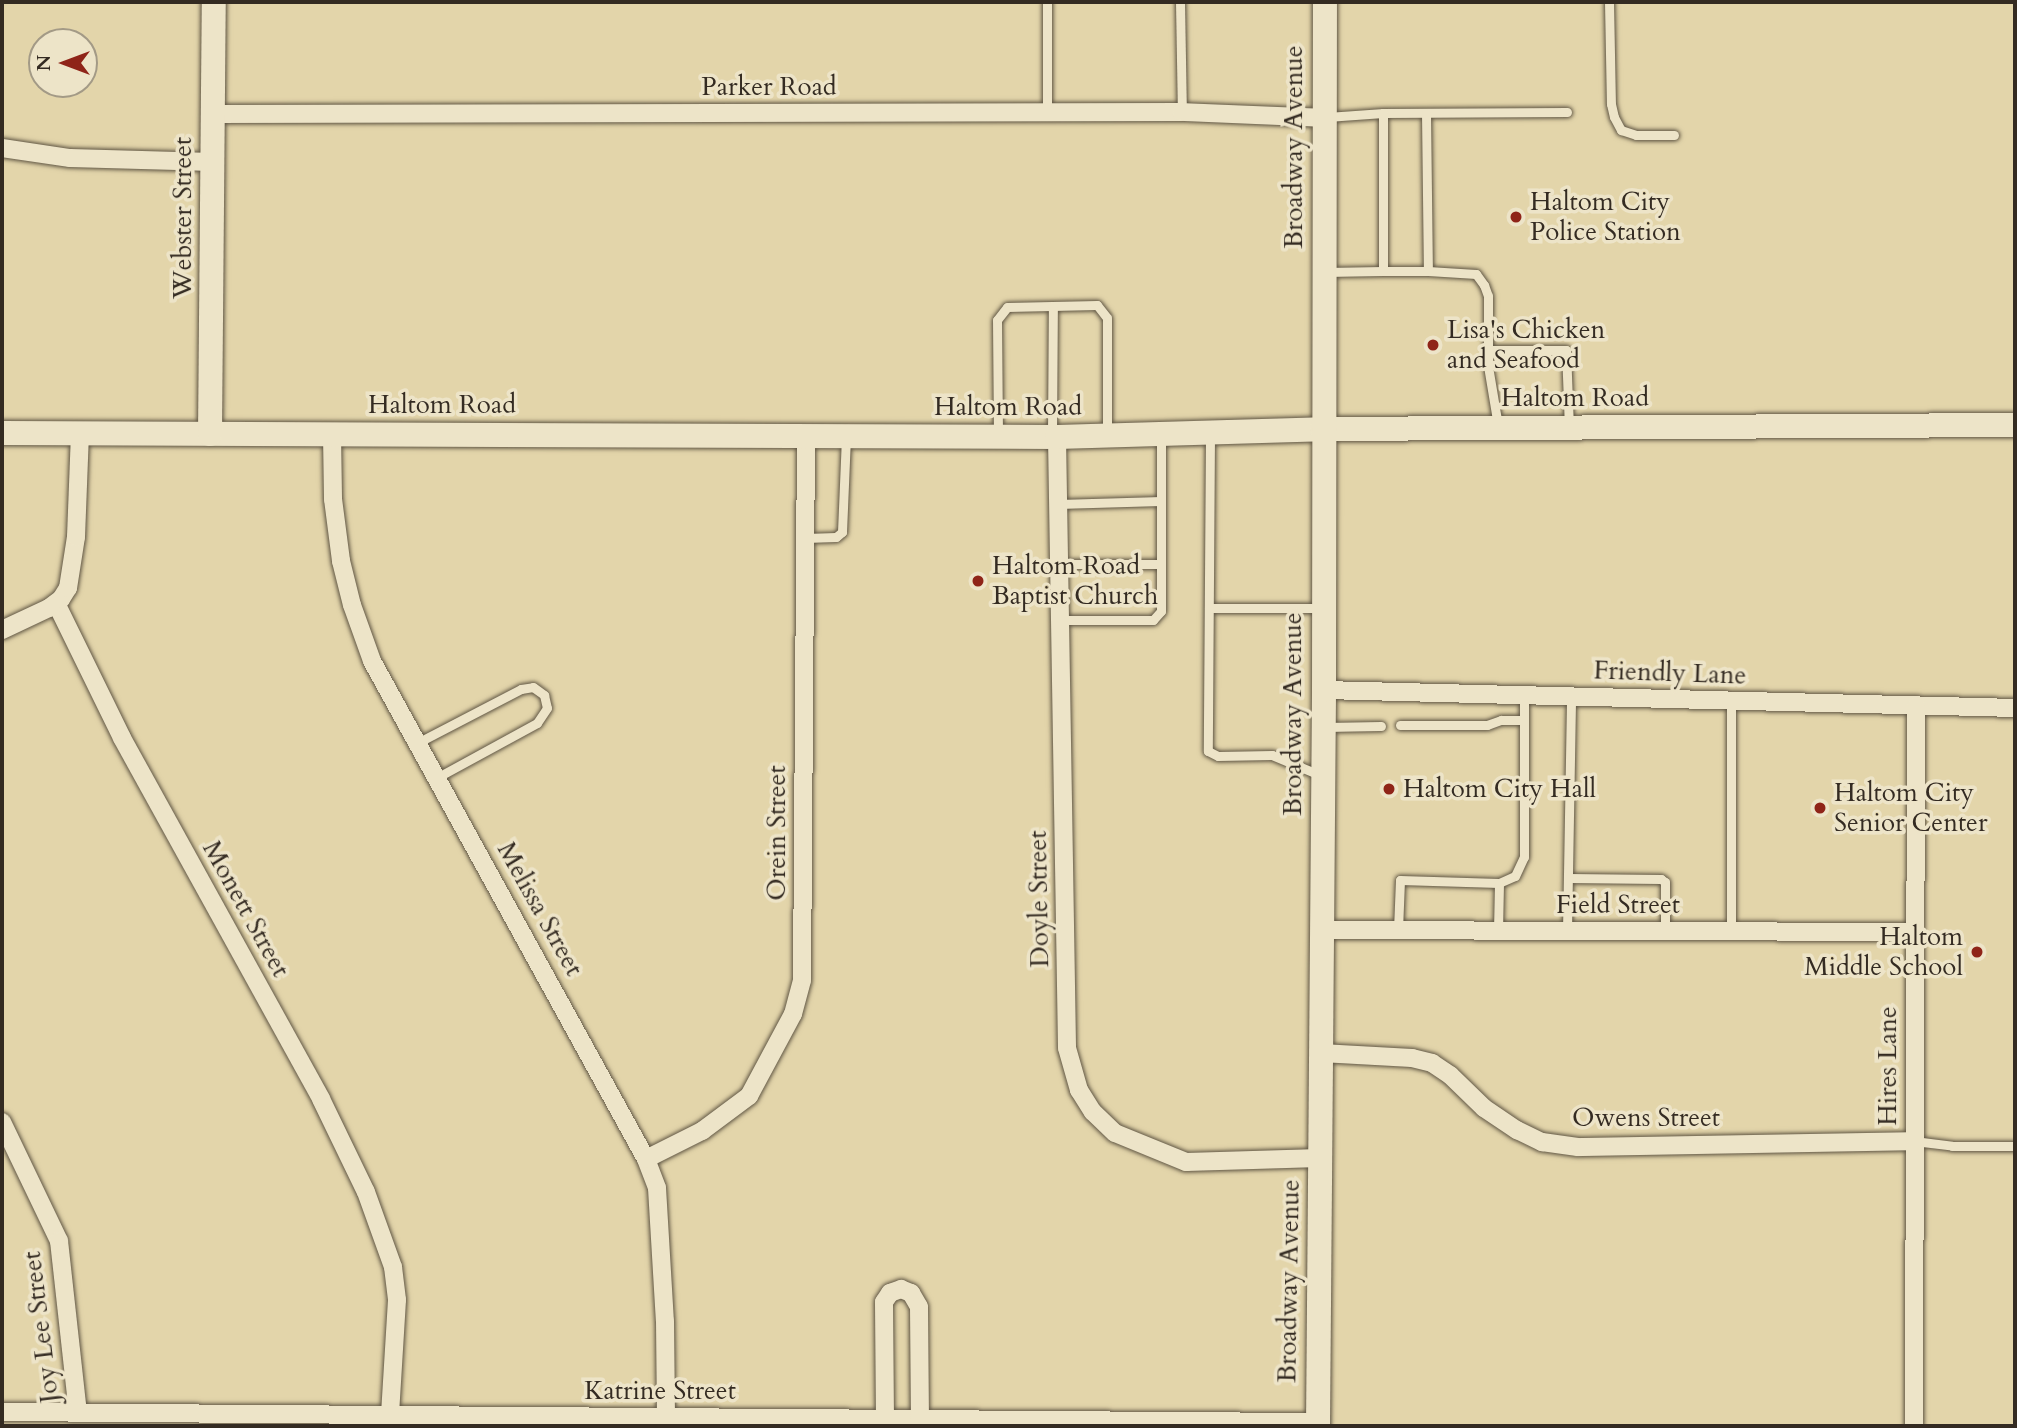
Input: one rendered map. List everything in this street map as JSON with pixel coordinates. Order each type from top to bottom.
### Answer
[{"type":"main road","name":"Webster Street","points":[[211,434],[214,2]]},
{"type":"main road","name":"Broadway Avenue","points":[[1318,1424],[1324,727],[1322,429],[1325,2]]},
{"type":"main road","name":"Haltom Road","points":[[2,433],[1055,437],[1322,429],[2015,425]]},
{"type":"street","name":"Parker Road","points":[[213,114],[1182,113],[1324,118]]},
{"type":"street","points":[[2,148],[70,158],[213,162]]},
{"type":"street","points":[[2,630],[56,603],[68,588],[76,537],[80,434]]},
{"type":"street","name":"Melissa Street","points":[[332,434],[336,524],[341,561],[352,605],[372,661],[419,742],[646,1159],[657,1188],[665,1321],[666,1417]]},
{"type":"street","name":"Orein Street","points":[[646,1159],[702,1130],[749,1096],[793,1014],[802,980],[806,436]]},
{"type":"street","name":"Doyle Street","points":[[1055,437],[1060,564],[1067,1048],[1080,1090],[1093,1112],[1115,1133],[1186,1162],[1320,1158]]},
{"type":"street","name":"Monett Street","points":[[56,603],[122,738],[321,1099],[366,1192],[393,1267],[397,1300],[390,1415]]},
{"type":"street","name":"Friendly Lane","points":[[1324,690],[2015,708]]},
{"type":"street","name":"Hires Lane","points":[[1914,1426],[1916,706]]},
{"type":"street","name":"Field Street","points":[[1322,930],[1914,932]]},
{"type":"street","name":"Owens Street","points":[[1321,1053],[1412,1058],[1432,1063],[1450,1075],[1484,1108],[1517,1130],[1542,1142],[1578,1147],[1914,1141]]},
{"type":"street","name":"Joy Lee Street","points":[[2,1122],[59,1241],[78,1412]]},
{"type":"street","points":[[885,1419],[884,1302],[890,1293],[901,1289],[912,1293],[919,1307],[920,1419]]},
{"type":"street","name":"Katrine Street","points":[[2,1412],[78,1412],[195,1420],[390,1415],[1318,1424]]},
{"type":"lane","points":[[1047,2],[1047,113]]},
{"type":"lane","points":[[1180,2],[1182,113]]},
{"type":"lane","points":[[1609,2],[1614,117],[1621,130],[1636,135],[1674,135]]},
{"type":"lane","points":[[1324,118],[1383,113],[1567,112]]},
{"type":"lane","points":[[1383,113],[1383,271]]},
{"type":"lane","points":[[1426,113],[1428,271]]},
{"type":"lane","points":[[1323,272],[1428,271],[1476,274],[1488,296],[1488,350],[1498,428]]},
{"type":"lane","points":[[998,437],[997,320],[1007,307],[1097,305],[1107,318],[1107,436]]},
{"type":"lane","points":[[1053,306],[1055,437]]},
{"type":"lane","points":[[1488,350],[1566,349],[1569,427]]},
{"type":"lane","points":[[1210,433],[1208,751],[1219,756],[1272,755],[1323,776]]},
{"type":"lane","points":[[1060,620],[1153,620],[1161,611],[1161,434]]},
{"type":"lane","points":[[805,538],[836,537],[842,532],[846,436]]},
{"type":"lane","points":[[1058,504],[1161,501]]},
{"type":"lane","points":[[1060,564],[1161,564]]},
{"type":"lane","points":[[1209,608],[1324,608]]},
{"type":"lane","points":[[419,742],[520,689],[533,687],[544,695],[547,708],[537,723],[438,777]]},
{"type":"lane","points":[[1398,930],[1400,880],[1499,883],[1515,876],[1524,857],[1524,695]]},
{"type":"lane","points":[[1567,931],[1571,696]]},
{"type":"lane","points":[[1731,701],[1731,932]]},
{"type":"lane","points":[[1400,725],[1487,725],[1501,720],[1524,720]]},
{"type":"lane","points":[[1324,727],[1381,726]]},
{"type":"lane","points":[[1568,878],[1661,878],[1665,882],[1665,931]]},
{"type":"lane","points":[[1498,931],[1499,883]]},
{"type":"lane","points":[[1914,1141],[1952,1146],[2015,1146]]},
{"type":"place","name":"Haltom City Police Station","points":[[1516,217]]},
{"type":"place","name":"Lisa's Chicken and Seafood","points":[[1433,345]]},
{"type":"place","name":"Haltom Road Baptist Church","points":[[978,581]]},
{"type":"place","name":"Haltom City Hall","points":[[1389,789]]},
{"type":"place","name":"Haltom City Senior Center","points":[[1820,808]]},
{"type":"place","name":"Haltom Middle School","points":[[1977,952]]}]
